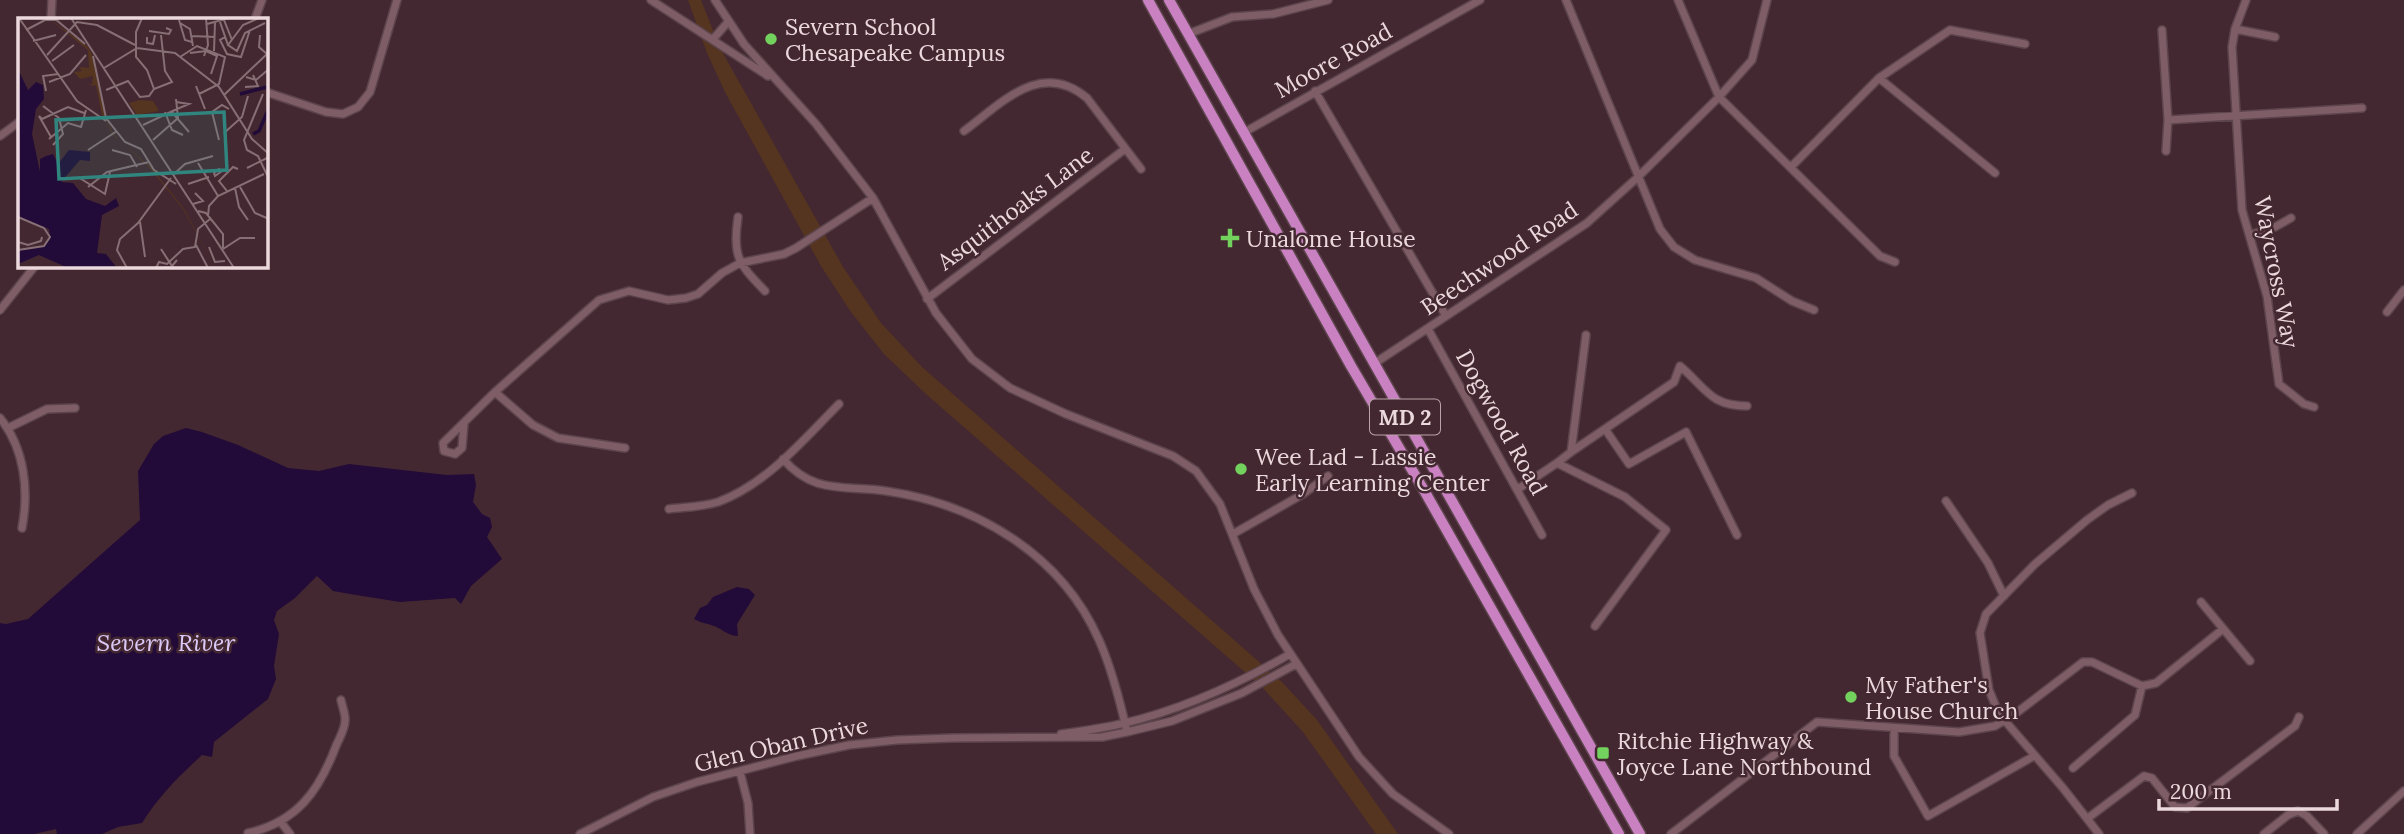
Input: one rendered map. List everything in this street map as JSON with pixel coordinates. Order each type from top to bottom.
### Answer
[{"type":"highway","name":"MD 2","points":[[1148,0],[1351,366],[1619,834]]},
{"type":"highway","name":"MD 2","points":[[1169,0],[1640,834]]},
{"type":"highway","points":[[1192,76],[1206,69]]},
{"type":"highway","points":[[1425,492],[1443,485]]},
{"type":"highway","points":[[1608,814],[1625,834]]},
{"type":"street","points":[[51,18],[52,0]]},
{"type":"street","points":[[255,18],[262,0]]},
{"type":"street","points":[[268,93],[326,112],[343,114],[358,107],[370,92],[397,0]]},
{"type":"street","points":[[651,0],[779,82]]},
{"type":"street","points":[[715,0],[744,44],[830,141],[873,198],[927,299],[972,359],[1010,388],[1066,414],[1173,456],[1196,471],[1215,494],[1255,589],[1296,664],[1375,776],[1400,800],[1449,834]]},
{"type":"street","points":[[1188,34],[1232,17],[1273,14],[1328,0]]},
{"type":"street","name":"Moore Road","points":[[1243,133],[1480,0]]},
{"type":"street","points":[[1566,0],[1660,229],[1674,247],[1695,260],[1756,278],[1792,301],[1814,310]]},
{"type":"street","points":[[1678,0],[1719,97],[1880,256],[1895,262]]},
{"type":"street","name":"Beechwood Road","points":[[1375,363],[1587,223],[1638,177],[1719,97],[1752,60],[1767,0]]},
{"type":"street","name":"Waycross Way","points":[[2246,0],[2235,29],[2232,47],[2242,210],[2267,296],[2279,384],[2304,404],[2314,407]]},
{"type":"street","points":[[714,38],[728,22]]},
{"type":"street","points":[[2235,29],[2275,37]]},
{"type":"street","points":[[1791,167],[1879,78],[1950,30],[2025,44]]},
{"type":"street","points":[[2162,30],[2168,120],[2166,151]]},
{"type":"street","points":[[1879,78],[1995,173]]},
{"type":"street","points":[[964,131],[1015,92],[1030,84],[1060,83],[1077,90],[1087,98],[1141,169]]},
{"type":"street","points":[[1315,91],[1446,316]]},
{"type":"street","points":[[2168,120],[2362,108]]},
{"type":"street","points":[[0,136],[18,123]]},
{"type":"street","name":"Asquithoaks Lane","points":[[927,299],[1125,149]]},
{"type":"street","points":[[464,424],[495,392],[599,300],[629,291],[668,300],[698,294],[722,273],[740,263],[784,254],[873,198]]},
{"type":"street","points":[[738,217],[736,240],[740,263],[765,291]]},
{"type":"street","points":[[2250,235],[2275,227],[2291,218]]},
{"type":"street","points":[[0,310],[33,268]]},
{"type":"street","points":[[2386,312],[2404,290]]},
{"type":"street","name":"Dogwood Road","points":[[1428,329],[1542,535]]},
{"type":"street","points":[[1571,452],[1586,335]]},
{"type":"street","points":[[1518,489],[1674,382],[1680,366],[1712,397],[1727,406],[1747,406]]},
{"type":"street","points":[[495,392],[533,425],[558,438],[625,448]]},
{"type":"street","points":[[669,509],[709,504],[739,493],[783,459],[839,404]]},
{"type":"street","points":[[8,428],[47,409],[75,408]]},
{"type":"street","points":[[0,418],[8,428],[17,451],[26,488],[22,528]]},
{"type":"street","points":[[1605,429],[1629,464],[1686,432],[1737,536]]},
{"type":"street","points":[[783,459],[793,471],[819,485],[907,494],[950,505],[989,523],[1031,550],[1052,570],[1098,638],[1127,732]]},
{"type":"street","points":[[1557,463],[1625,496],[1667,530],[1595,626]]},
{"type":"street","points":[[1233,534],[1303,494],[1328,476]]},
{"type":"street","points":[[2099,834],[2004,721],[1989,690],[1980,633],[1986,614],[2035,564],[2087,520],[2132,493]]},
{"type":"street","points":[[1946,501],[1988,563],[2004,596]]},
{"type":"street","points":[[2201,602],[2250,661]]},
{"type":"street","points":[[1671,834],[1817,722],[1959,732],[1995,726],[2083,662],[2092,662],[2142,686],[2156,683],[2223,629]]},
{"type":"street","name":"Glen Oban Drive","points":[[1043,738],[1125,723],[1168,711],[1207,697],[1290,654]]},
{"type":"street","name":"Glen Oban Drive","points":[[580,834],[653,797],[696,782],[827,750],[897,740],[1102,737],[1127,732],[1210,706],[1242,693],[1296,664]]},
{"type":"street","points":[[2073,768],[2135,715],[2142,686]]},
{"type":"street","points":[[1207,697],[1210,706]]},
{"type":"street","points":[[248,833],[280,821],[311,797],[321,782],[345,721],[341,700]]},
{"type":"street","points":[[1168,711],[1172,720]]},
{"type":"street","points":[[2088,818],[2144,776],[2152,778],[2175,807],[2187,808],[2295,726],[2299,718]]},
{"type":"street","points":[[1894,727],[1894,756],[1928,816],[2034,755]]},
{"type":"street","points":[[740,772],[749,811],[750,834]]},
{"type":"street","points":[[2357,834],[2404,791]]},
{"type":"street","points":[[2264,834],[2288,815],[2298,811],[2304,813],[2324,834]]},
{"type":"street","points":[[280,821],[290,834]]},
{"type":"shaded area","points":[[688,0],[701,0],[720,48],[843,267],[881,323],[922,367],[1281,681],[1317,720],[1398,834],[1376,834],[1303,732],[1262,687],[926,394],[884,354],[851,312],[821,266],[726,94],[707,53]]},
{"type":"water","name":"Severn River","points":[[186,428],[238,445],[288,468],[319,471],[349,464],[447,475],[474,474],[476,485],[473,502],[482,514],[490,518],[492,527],[487,537],[502,559],[471,586],[461,604],[455,598],[400,602],[333,591],[317,576],[277,611],[274,620],[279,634],[274,666],[276,679],[268,699],[214,742],[212,757],[202,755],[193,763],[162,795],[142,823],[118,827],[102,834],[57,834],[56,829],[34,834],[0,834],[0,623],[28,619],[140,520],[138,471],[154,444],[163,436]]},
{"type":"water","points":[[737,587],[749,589],[755,595],[737,624],[738,636],[694,619],[700,608],[707,605],[713,597]]},
{"type":"place","name":"Severn School Chesapeake Campus","points":[[771,39]]},
{"type":"place","name":"Unalome House","points":[[1230,238]]},
{"type":"place","name":"Wee Lad - Lassie Early Learning Center","points":[[1241,469]]},
{"type":"place","name":"My Father's House Church","points":[[1851,697]]},
{"type":"place","name":"Ritchie Highway & Joyce Lane Northbound","points":[[1603,753]]}]
